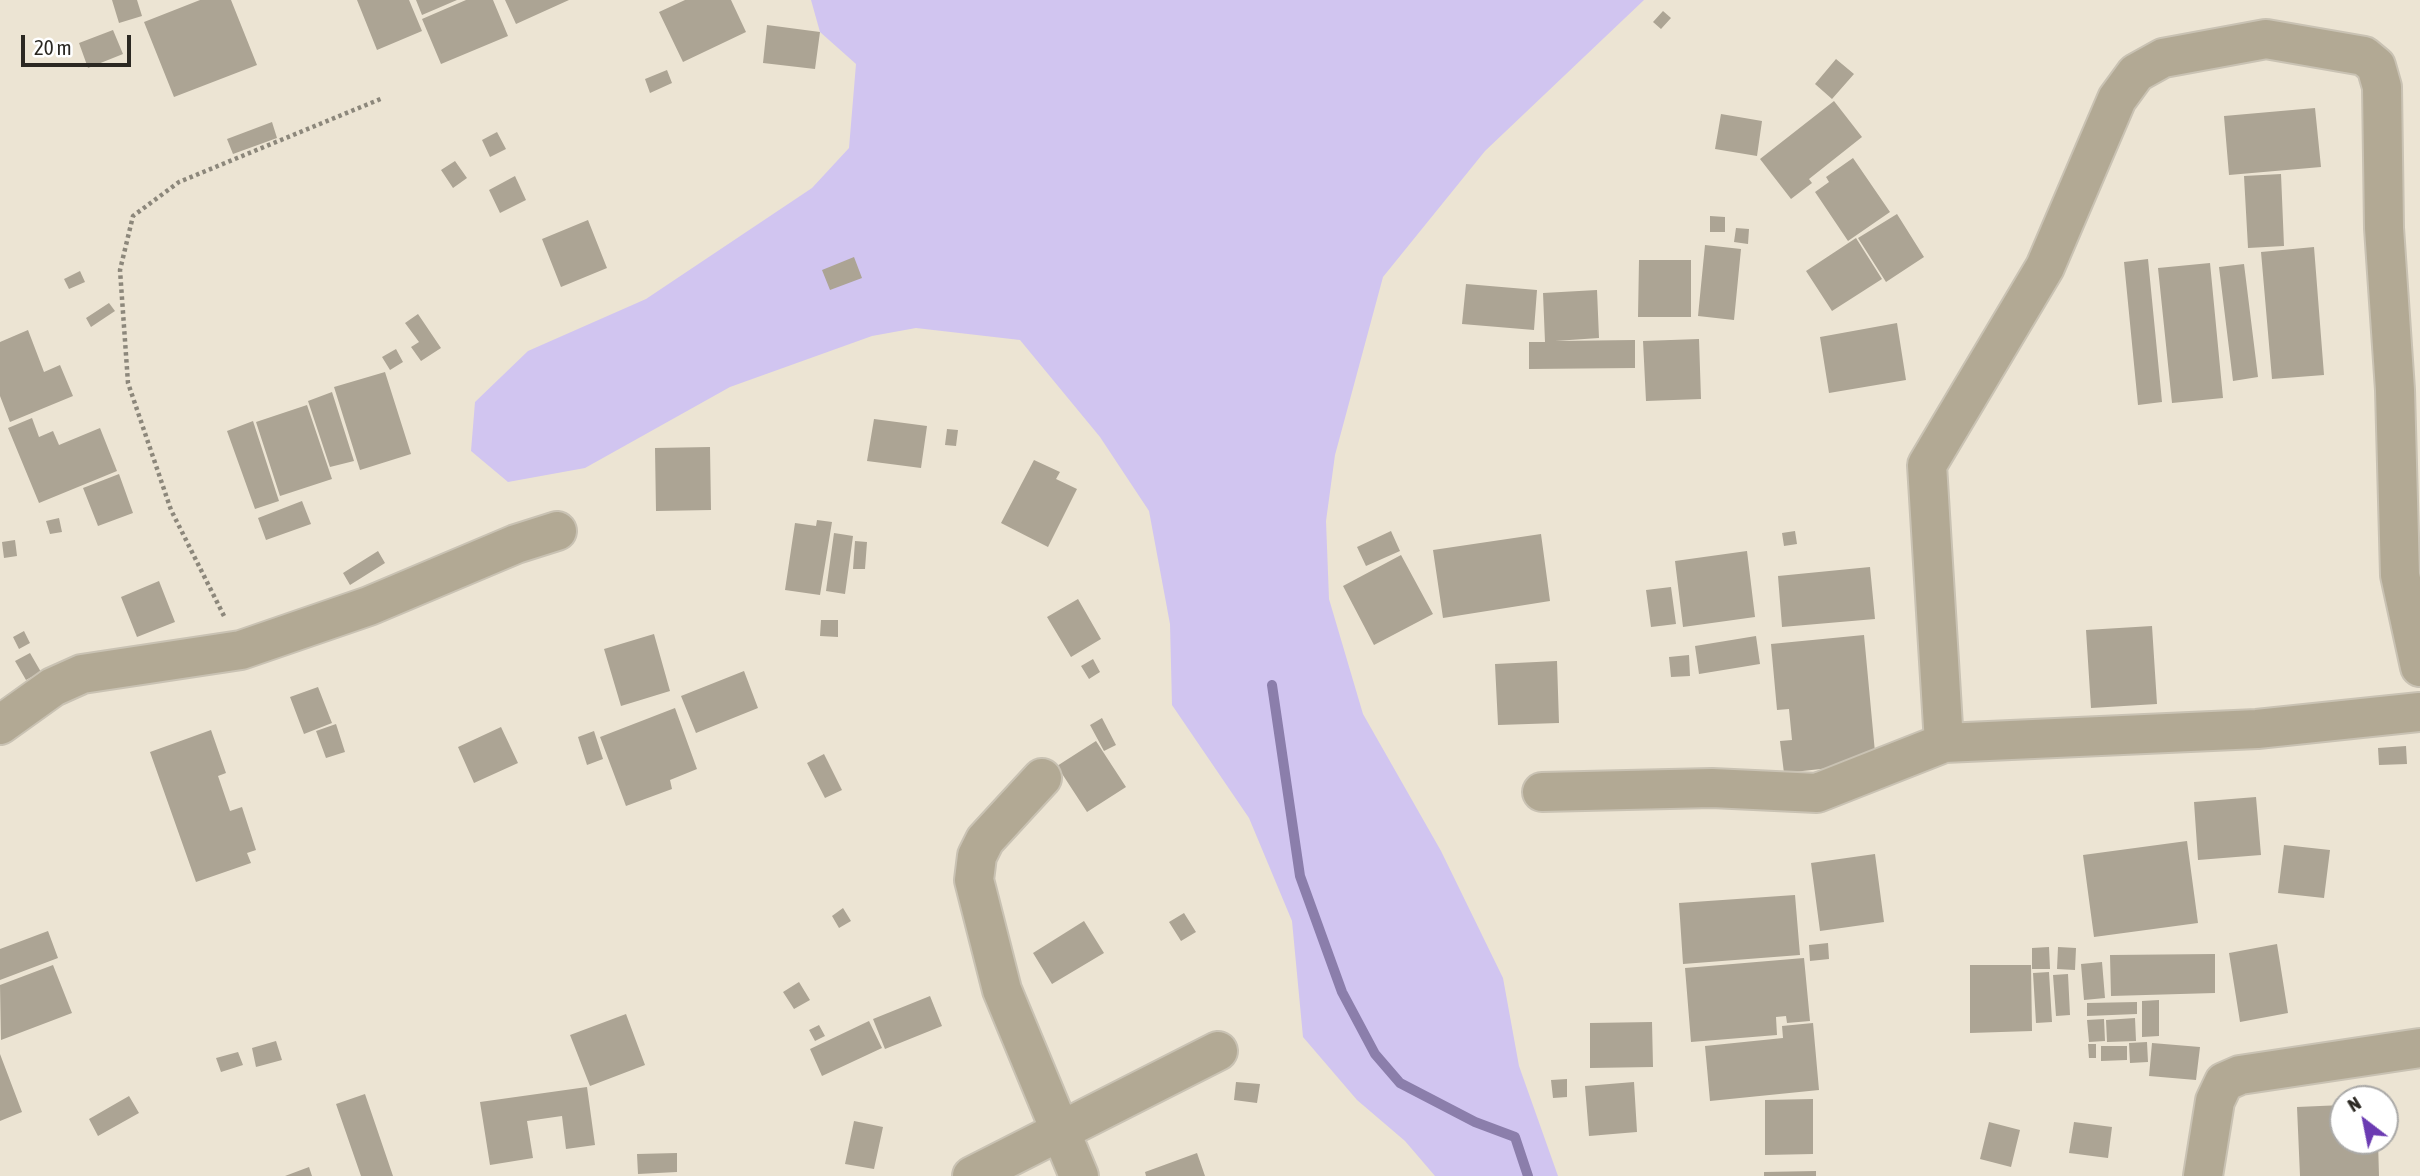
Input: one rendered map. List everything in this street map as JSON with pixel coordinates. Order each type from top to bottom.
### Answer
[{"type":"street","points":[[1944,743],[1927,465],[2045,267],[2117,99],[2136,73],[2163,58],[2266,39],[2364,56],[2376,66],[2382,87],[2384,228],[2395,390],[2400,575],[2420,667]]},
{"type":"street","points":[[0,725],[53,687],[82,674],[241,650],[369,606],[516,544],[557,531]]},
{"type":"street","points":[[1542,792],[1712,788],[1817,793],[1944,743],[2257,729],[2420,712]]},
{"type":"street","points":[[1042,778],[985,840],[977,856],[974,880],[1002,990],[1079,1176]]},
{"type":"street","points":[[2203,1176],[2215,1101],[2224,1082],[2240,1074],[2420,1048]]},
{"type":"street","points":[[972,1176],[1218,1051]]},
{"type":"path","points":[[241,650],[171,510],[128,383],[120,270],[133,216],[179,182],[383,98]]},
{"type":"shaded area","points":[[811,0],[1644,0],[1485,151],[1383,277],[1335,455],[1326,521],[1329,599],[1363,714],[1441,851],[1503,978],[1519,1066],[1558,1176],[1435,1176],[1405,1141],[1357,1100],[1303,1037],[1292,921],[1249,818],[1172,705],[1170,624],[1149,511],[1100,437],[1020,340],[916,328],[872,336],[730,387],[585,468],[508,482],[471,451],[475,402],[528,351],[646,299],[812,188],[849,148],[856,64],[820,32]]},
{"type":"building","points":[[112,0],[137,0],[142,16],[119,23]]},
{"type":"building","points":[[200,0],[231,0],[257,65],[174,97],[144,22]]},
{"type":"building","points":[[357,0],[409,0],[422,31],[377,50]]},
{"type":"building","points":[[416,0],[457,0],[422,15]]},
{"type":"building","points":[[466,0],[493,0],[508,36],[441,64],[422,19]]},
{"type":"building","points":[[505,0],[569,0],[516,24]]},
{"type":"building","points":[[685,0],[731,0],[746,32],[683,62],[659,12]]},
{"type":"building","points":[[1663,11],[1671,18],[1661,29],[1653,22]]},
{"type":"building","points":[[767,25],[820,32],[815,69],[763,63]]},
{"type":"building","points":[[113,30],[123,54],[88,68],[79,43]]},
{"type":"building","points":[[1836,59],[1854,74],[1832,99],[1815,84]]},
{"type":"building","points":[[667,70],[672,83],[650,93],[645,79]]},
{"type":"building","points":[[1834,101],[1862,137],[1809,179],[1812,183],[1791,199],[1760,159]]},
{"type":"building","points":[[2315,108],[2321,167],[2229,175],[2224,116]]},
{"type":"building","points":[[1721,114],[1762,121],[1757,156],[1715,149]]},
{"type":"building","points":[[272,122],[277,138],[233,154],[227,139]]},
{"type":"building","points":[[497,132],[506,149],[490,157],[482,140]]},
{"type":"building","points":[[1853,158],[1890,212],[1848,241],[1815,192],[1829,182],[1826,177]]},
{"type":"building","points":[[455,161],[467,178],[453,188],[441,170]]},
{"type":"building","points":[[2281,174],[2284,246],[2248,248],[2244,176]]},
{"type":"building","points":[[515,176],[526,200],[500,213],[489,190]]},
{"type":"building","points":[[1897,214],[1924,257],[1886,282],[1858,238]]},
{"type":"building","points":[[1710,216],[1725,217],[1725,232],[1710,232]]},
{"type":"building","points":[[588,220],[607,268],[561,287],[542,239]]},
{"type":"building","points":[[1736,228],[1749,229],[1748,244],[1734,242]]},
{"type":"building","points":[[1856,238],[1882,279],[1832,311],[1806,271]]},
{"type":"building","points":[[1705,245],[1741,249],[1734,320],[1698,316]]},
{"type":"building","points":[[2314,247],[2324,375],[2272,379],[2261,252]]},
{"type":"building","points":[[854,257],[862,278],[830,290],[822,270]]},
{"type":"building","points":[[2148,259],[2162,402],[2138,405],[2124,262]]},
{"type":"building","points":[[1639,260],[1691,260],[1691,317],[1638,317]]},
{"type":"building","points":[[2210,263],[2223,398],[2172,403],[2158,268]]},
{"type":"building","points":[[2244,264],[2258,377],[2233,381],[2219,267]]},
{"type":"building","points":[[80,271],[85,282],[69,289],[64,279]]},
{"type":"building","points":[[1466,284],[1537,290],[1534,330],[1462,324]]},
{"type":"building","points":[[1597,290],[1599,338],[1555,341],[1635,340],[1635,368],[1529,369],[1529,342],[1545,342],[1543,293]]},
{"type":"building","points":[[109,303],[115,311],[91,327],[86,318]]},
{"type":"building","points":[[418,314],[441,348],[421,361],[411,347],[419,342],[405,323]]},
{"type":"building","points":[[1897,323],[1906,380],[1829,393],[1820,337]]},
{"type":"building","points":[[28,330],[44,372],[60,365],[73,396],[10,422],[0,396],[0,342]]},
{"type":"building","points":[[1699,339],[1701,399],[1646,401],[1643,341]]},
{"type":"building","points":[[396,349],[403,362],[390,370],[382,357]]},
{"type":"building","points":[[385,372],[411,454],[360,470],[334,387]]},
{"type":"building","points":[[332,392],[354,461],[330,467],[308,401]]},
{"type":"building","points":[[307,405],[332,479],[280,496],[256,422]]},
{"type":"building","points":[[32,418],[39,437],[53,431],[59,445],[100,428],[117,471],[39,503],[8,428]]},
{"type":"building","points":[[874,419],[927,426],[921,468],[867,461]]},
{"type":"building","points":[[253,421],[279,501],[255,509],[227,431]]},
{"type":"building","points":[[947,429],[958,430],[956,446],[945,445]]},
{"type":"building","points":[[710,447],[711,510],[656,511],[655,448]]},
{"type":"building","points":[[1034,460],[1060,472],[1056,479],[1077,489],[1048,547],[1001,523]]},
{"type":"building","points":[[119,474],[133,513],[98,526],[83,488]]},
{"type":"building","points":[[302,501],[311,524],[266,540],[258,518]]},
{"type":"building","points":[[59,518],[62,532],[50,534],[46,521]]},
{"type":"building","points":[[817,520],[832,522],[820,595],[785,590],[795,523],[816,526]]},
{"type":"building","points":[[1391,531],[1400,551],[1366,566],[1357,547]]},
{"type":"building","points":[[1795,531],[1797,544],[1784,546],[1782,533]]},
{"type":"building","points":[[834,533],[853,536],[845,594],[826,591]]},
{"type":"building","points":[[1541,534],[1550,601],[1443,618],[1433,550]]},
{"type":"building","points":[[15,540],[17,556],[4,558],[2,542]]},
{"type":"building","points":[[855,541],[867,542],[865,569],[853,569]]},
{"type":"building","points":[[378,551],[385,563],[350,585],[343,573]]},
{"type":"building","points":[[1747,551],[1755,617],[1683,627],[1675,561]]},
{"type":"building","points":[[1401,555],[1433,614],[1374,645],[1343,586]]},
{"type":"building","points":[[1870,567],[1875,619],[1782,627],[1778,576]]},
{"type":"building","points":[[159,581],[175,622],[137,637],[121,597]]},
{"type":"building","points":[[1671,587],[1676,624],[1651,627],[1646,590]]},
{"type":"building","points":[[1078,599],[1101,639],[1071,657],[1047,617]]},
{"type":"building","points":[[821,620],[838,620],[838,637],[820,636]]},
{"type":"building","points":[[2152,626],[2157,704],[2091,708],[2086,630]]},
{"type":"building","points":[[24,631],[30,643],[19,649],[13,637]]},
{"type":"building","points":[[654,634],[670,691],[621,706],[604,649]]},
{"type":"building","points":[[1864,635],[1876,763],[1784,773],[1780,741],[1792,740],[1789,709],[1777,710],[1771,644]]},
{"type":"building","points":[[1756,636],[1760,664],[1699,674],[1695,646]]},
{"type":"building","points":[[30,653],[41,672],[26,680],[15,661]]},
{"type":"building","points":[[1689,655],[1690,676],[1671,677],[1669,657]]},
{"type":"building","points":[[1093,659],[1100,672],[1089,679],[1081,666]]},
{"type":"building","points":[[1557,661],[1559,723],[1498,725],[1495,664]]},
{"type":"building","points":[[744,671],[758,708],[696,733],[681,696]]},
{"type":"building","points":[[318,687],[332,723],[304,734],[290,697]]},
{"type":"building","points":[[675,708],[697,769],[670,780],[672,789],[626,806],[600,737]]},
{"type":"building","points":[[1102,718],[1116,745],[1104,751],[1090,725]]},
{"type":"building","points":[[336,724],[345,752],[326,758],[316,731]]},
{"type":"building","points":[[501,727],[518,763],[474,783],[458,747]]},
{"type":"building","points":[[211,730],[226,773],[218,776],[230,811],[242,807],[256,850],[247,853],[251,863],[196,882],[150,752]]},
{"type":"building","points":[[594,731],[603,759],[587,765],[578,737]]},
{"type":"building","points":[[1096,741],[1126,787],[1087,812],[1057,766]]},
{"type":"building","points":[[2406,746],[2407,764],[2379,765],[2378,748]]},
{"type":"building","points":[[824,754],[842,790],[825,798],[807,763]]},
{"type":"building","points":[[2256,797],[2261,855],[2198,860],[2194,802]]},
{"type":"building","points":[[2187,841],[2198,923],[2094,937],[2083,855]]},
{"type":"building","points":[[2284,845],[2330,850],[2324,898],[2278,893]]},
{"type":"building","points":[[1875,854],[1884,922],[1820,931],[1811,863]]},
{"type":"building","points":[[1795,895],[1800,955],[1683,964],[1679,903]]},
{"type":"building","points":[[843,908],[851,921],[839,928],[832,916]]},
{"type":"building","points":[[1184,913],[1196,932],[1181,941],[1169,922]]},
{"type":"building","points":[[1084,921],[1104,953],[1052,984],[1033,953]]},
{"type":"building","points":[[48,931],[58,958],[0,980],[0,949]]},
{"type":"building","points":[[1828,943],[1829,959],[1810,961],[1809,945]]},
{"type":"building","points":[[2277,944],[2288,1013],[2240,1022],[2229,953]]},
{"type":"building","points":[[2049,947],[2050,969],[2032,969],[2032,948]]},
{"type":"building","points":[[2058,947],[2076,948],[2075,970],[2057,969]]},
{"type":"building","points":[[2215,954],[2215,993],[2111,996],[2110,955]]},
{"type":"building","points":[[1804,958],[1810,1021],[1787,1023],[1786,1016],[1776,1017],[1777,1035],[1691,1042],[1685,968]]},
{"type":"building","points":[[2102,962],[2105,998],[2084,1000],[2081,964]]},
{"type":"building","points":[[53,965],[72,1013],[1,1040],[0,985]]},
{"type":"building","points":[[1970,965],[2031,965],[2032,1031],[1970,1033]]},
{"type":"building","points":[[2049,972],[2052,1022],[2036,1023],[2033,973]]},
{"type":"building","points":[[2068,974],[2070,1015],[2056,1016],[2053,975]]},
{"type":"building","points":[[799,982],[810,1000],[794,1009],[783,992]]},
{"type":"building","points":[[930,996],[942,1026],[885,1049],[873,1019]]},
{"type":"building","points":[[2159,1000],[2159,1036],[2142,1037],[2142,1001]]},
{"type":"building","points":[[2137,1002],[2137,1014],[2087,1016],[2087,1003]]},
{"type":"building","points":[[626,1014],[645,1065],[590,1086],[570,1035]]},
{"type":"building","points":[[2135,1018],[2136,1041],[2107,1042],[2106,1020]]},
{"type":"building","points":[[2104,1019],[2105,1041],[2089,1042],[2087,1020]]},
{"type":"building","points":[[869,1021],[882,1048],[822,1076],[810,1049]]},
{"type":"building","points":[[1652,1022],[1653,1067],[1590,1068],[1590,1023]]},
{"type":"building","points":[[1813,1023],[1819,1090],[1710,1101],[1705,1046],[1783,1038],[1782,1026]]},
{"type":"building","points":[[819,1025],[825,1036],[815,1041],[809,1030]]},
{"type":"building","points":[[276,1041],[282,1060],[256,1067],[252,1048]]},
{"type":"building","points":[[2147,1042],[2148,1062],[2130,1063],[2129,1043]]},
{"type":"building","points":[[2152,1043],[2200,1047],[2196,1080],[2149,1076]]},
{"type":"building","points":[[2088,1044],[2096,1044],[2096,1058],[2089,1058]]},
{"type":"building","points":[[2101,1046],[2127,1046],[2127,1060],[2101,1061]]},
{"type":"building","points":[[238,1052],[243,1065],[221,1072],[216,1058]]},
{"type":"building","points":[[0,1054],[22,1112],[0,1121]]},
{"type":"building","points":[[1567,1079],[1567,1097],[1553,1098],[1551,1080]]},
{"type":"building","points":[[1236,1082],[1260,1084],[1257,1103],[1234,1100]]},
{"type":"building","points":[[1634,1082],[1637,1132],[1589,1136],[1585,1086]]},
{"type":"building","points":[[587,1087],[595,1145],[566,1149],[562,1116],[527,1121],[533,1158],[490,1165],[480,1102]]},
{"type":"building","points":[[365,1094],[393,1176],[361,1176],[336,1104]]},
{"type":"building","points":[[129,1096],[139,1113],[98,1136],[89,1119]]},
{"type":"building","points":[[1813,1099],[1813,1154],[1765,1155],[1765,1100]]},
{"type":"building","points":[[2329,1106],[2329,1155],[2378,1155],[2379,1176],[2300,1176],[2297,1107]]},
{"type":"building","points":[[854,1121],[883,1127],[874,1169],[845,1164]]},
{"type":"building","points":[[1989,1122],[2020,1130],[2011,1167],[1980,1159]]},
{"type":"building","points":[[2074,1122],[2112,1127],[2108,1158],[2069,1153]]},
{"type":"building","points":[[677,1153],[677,1172],[638,1174],[637,1154]]},
{"type":"building","points":[[1197,1153],[1205,1176],[1146,1176],[1145,1172]]},
{"type":"building","points":[[309,1167],[312,1176],[285,1176]]},
{"type":"building","points":[[1816,1171],[1816,1176],[1764,1176],[1764,1172]]},
{"type":"waterway","points":[[1272,685],[1300,876],[1342,992],[1375,1054],[1400,1083],[1475,1122],[1515,1137],[1528,1176]]}]
